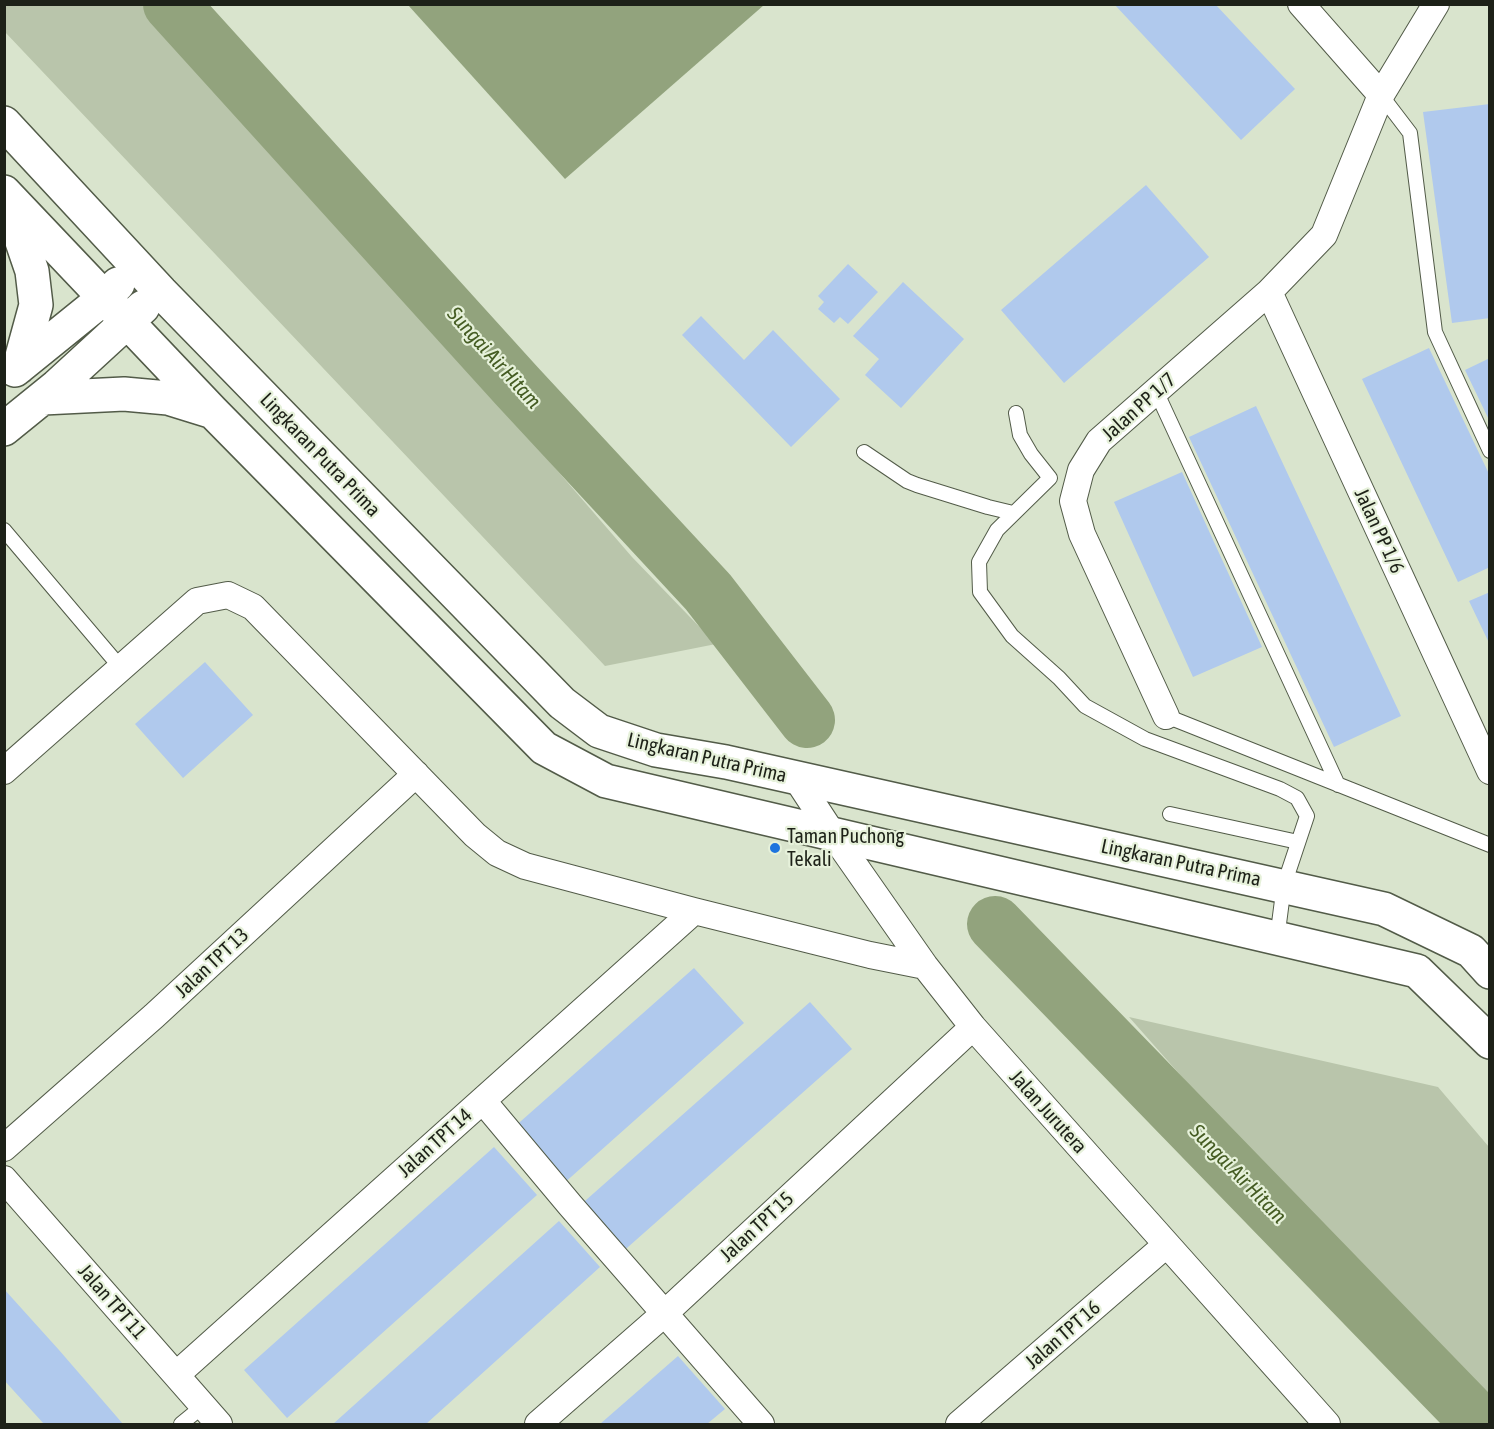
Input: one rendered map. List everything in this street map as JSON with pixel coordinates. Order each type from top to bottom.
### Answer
[{"type":"main road","name":"Lingkaran Putra Prima","points":[[4,123],[161,292],[562,703],[599,731],[656,750],[726,762],[1384,909],[1471,951],[1490,972]]},
{"type":"main road","points":[[5,192],[212,411],[543,748],[606,781],[1417,971],[1490,1042]]},
{"type":"main road","points":[[5,192],[32,271],[36,305],[12,373]]},
{"type":"main road","points":[[12,373],[104,298],[137,266]]},
{"type":"main road","points":[[4,429],[43,398],[126,321],[161,292]]},
{"type":"main road","points":[[43,398],[124,394],[168,398],[212,411]]},
{"type":"street","points":[[1301,4],[1381,95]]},
{"type":"street","name":"Jalan PP 1/7","points":[[1166,716],[1082,534],[1073,501],[1081,470],[1099,441],[1269,292],[1324,235],[1381,95],[1436,4]]},
{"type":"street","name":"Jalan PP 1/6","points":[[1269,292],[1490,771]]},
{"type":"street","points":[[4,771],[198,601],[228,595],[253,608],[475,835],[497,853],[525,866],[694,911],[870,955],[925,966]]},
{"type":"street","name":"Jalan TPT 13","points":[[4,1148],[154,1016],[416,774]]},
{"type":"street","name":"Jalan Jurutera","points":[[796,778],[925,966],[973,1027],[1327,1425]]},
{"type":"street","name":"Jalan TPT 14","points":[[176,1375],[694,911]]},
{"type":"street","name":"Jalan TPT 15","points":[[538,1425],[665,1312],[973,1027]]},
{"type":"street","points":[[483,1101],[761,1425]]},
{"type":"street","name":"Jalan TPT 11","points":[[4,1179],[211,1415]]},
{"type":"street","name":"Jalan TPT 16","points":[[959,1425],[1166,1245]]},
{"type":"lane","points":[[1381,95],[1410,133],[1435,332],[1490,451]]},
{"type":"lane","points":[[1156,391],[1338,785]]},
{"type":"lane","points":[[1016,413],[1020,435],[1031,454],[1050,478],[997,530],[979,562],[980,592],[1012,636],[1059,678],[1085,706],[1145,739],[1280,789],[1297,798],[1307,816],[1284,885],[1277,939]]},
{"type":"lane","points":[[864,452],[907,481],[1012,513]]},
{"type":"lane","points":[[4,530],[121,668]]},
{"type":"lane","points":[[1166,716],[1490,845]]},
{"type":"lane","points":[[1170,814],[1299,842]]},
{"type":"lane","points":[[181,1425],[211,1415]]},
{"type":"shaded area","points":[[5,4],[147,5],[258,124],[632,557],[716,644],[605,666],[5,32]]},
{"type":"shaded area","points":[[408,5],[764,5],[565,179]]},
{"type":"shaded area","points":[[1129,1017],[1438,1087],[1489,1147],[1489,1424]]},
{"type":"building","points":[[1114,4],[1215,4],[1295,89],[1241,140]]},
{"type":"building","points":[[1490,104],[1490,318],[1452,323],[1423,112]]},
{"type":"building","points":[[1146,185],[1209,257],[1064,383],[1001,310]]},
{"type":"building","points":[[848,264],[878,292],[848,324],[840,317],[834,323],[818,309],[824,302],[818,296]]},
{"type":"building","points":[[903,282],[964,339],[901,408],[865,375],[879,359],[853,336]]},
{"type":"building","points":[[701,316],[744,360],[773,330],[840,399],[791,447],[682,335]]},
{"type":"building","points":[[1429,348],[1490,476],[1490,567],[1458,582],[1362,379]]},
{"type":"building","points":[[1490,358],[1490,422],[1465,370]]},
{"type":"building","points":[[1256,406],[1401,716],[1334,747],[1189,437]]},
{"type":"building","points":[[1182,472],[1262,647],[1193,677],[1114,502]]},
{"type":"building","points":[[1490,592],[1490,645],[1469,601]]},
{"type":"building","points":[[205,662],[253,715],[183,778],[135,724]]},
{"type":"building","points":[[694,968],[744,1023],[562,1185],[512,1129]]},
{"type":"building","points":[[810,1002],[852,1049],[619,1255],[577,1208]]},
{"type":"building","points":[[494,1147],[537,1195],[287,1418],[244,1370]]},
{"type":"building","points":[[559,1221],[600,1267],[426,1424],[333,1424]]},
{"type":"building","points":[[4,1289],[123,1424],[44,1424],[4,1380]]},
{"type":"building","points":[[678,1356],[725,1409],[707,1424],[600,1424]]},
{"type":"waterway","name":"Sungai Air Hitam","points":[[171,4],[517,386],[708,592],[807,720]]},
{"type":"waterway","name":"Sungai Air Hitam","points":[[995,924],[1480,1424]]},
{"type":"place","name":"Taman Puchong Tekali","points":[[775,848]]}]
